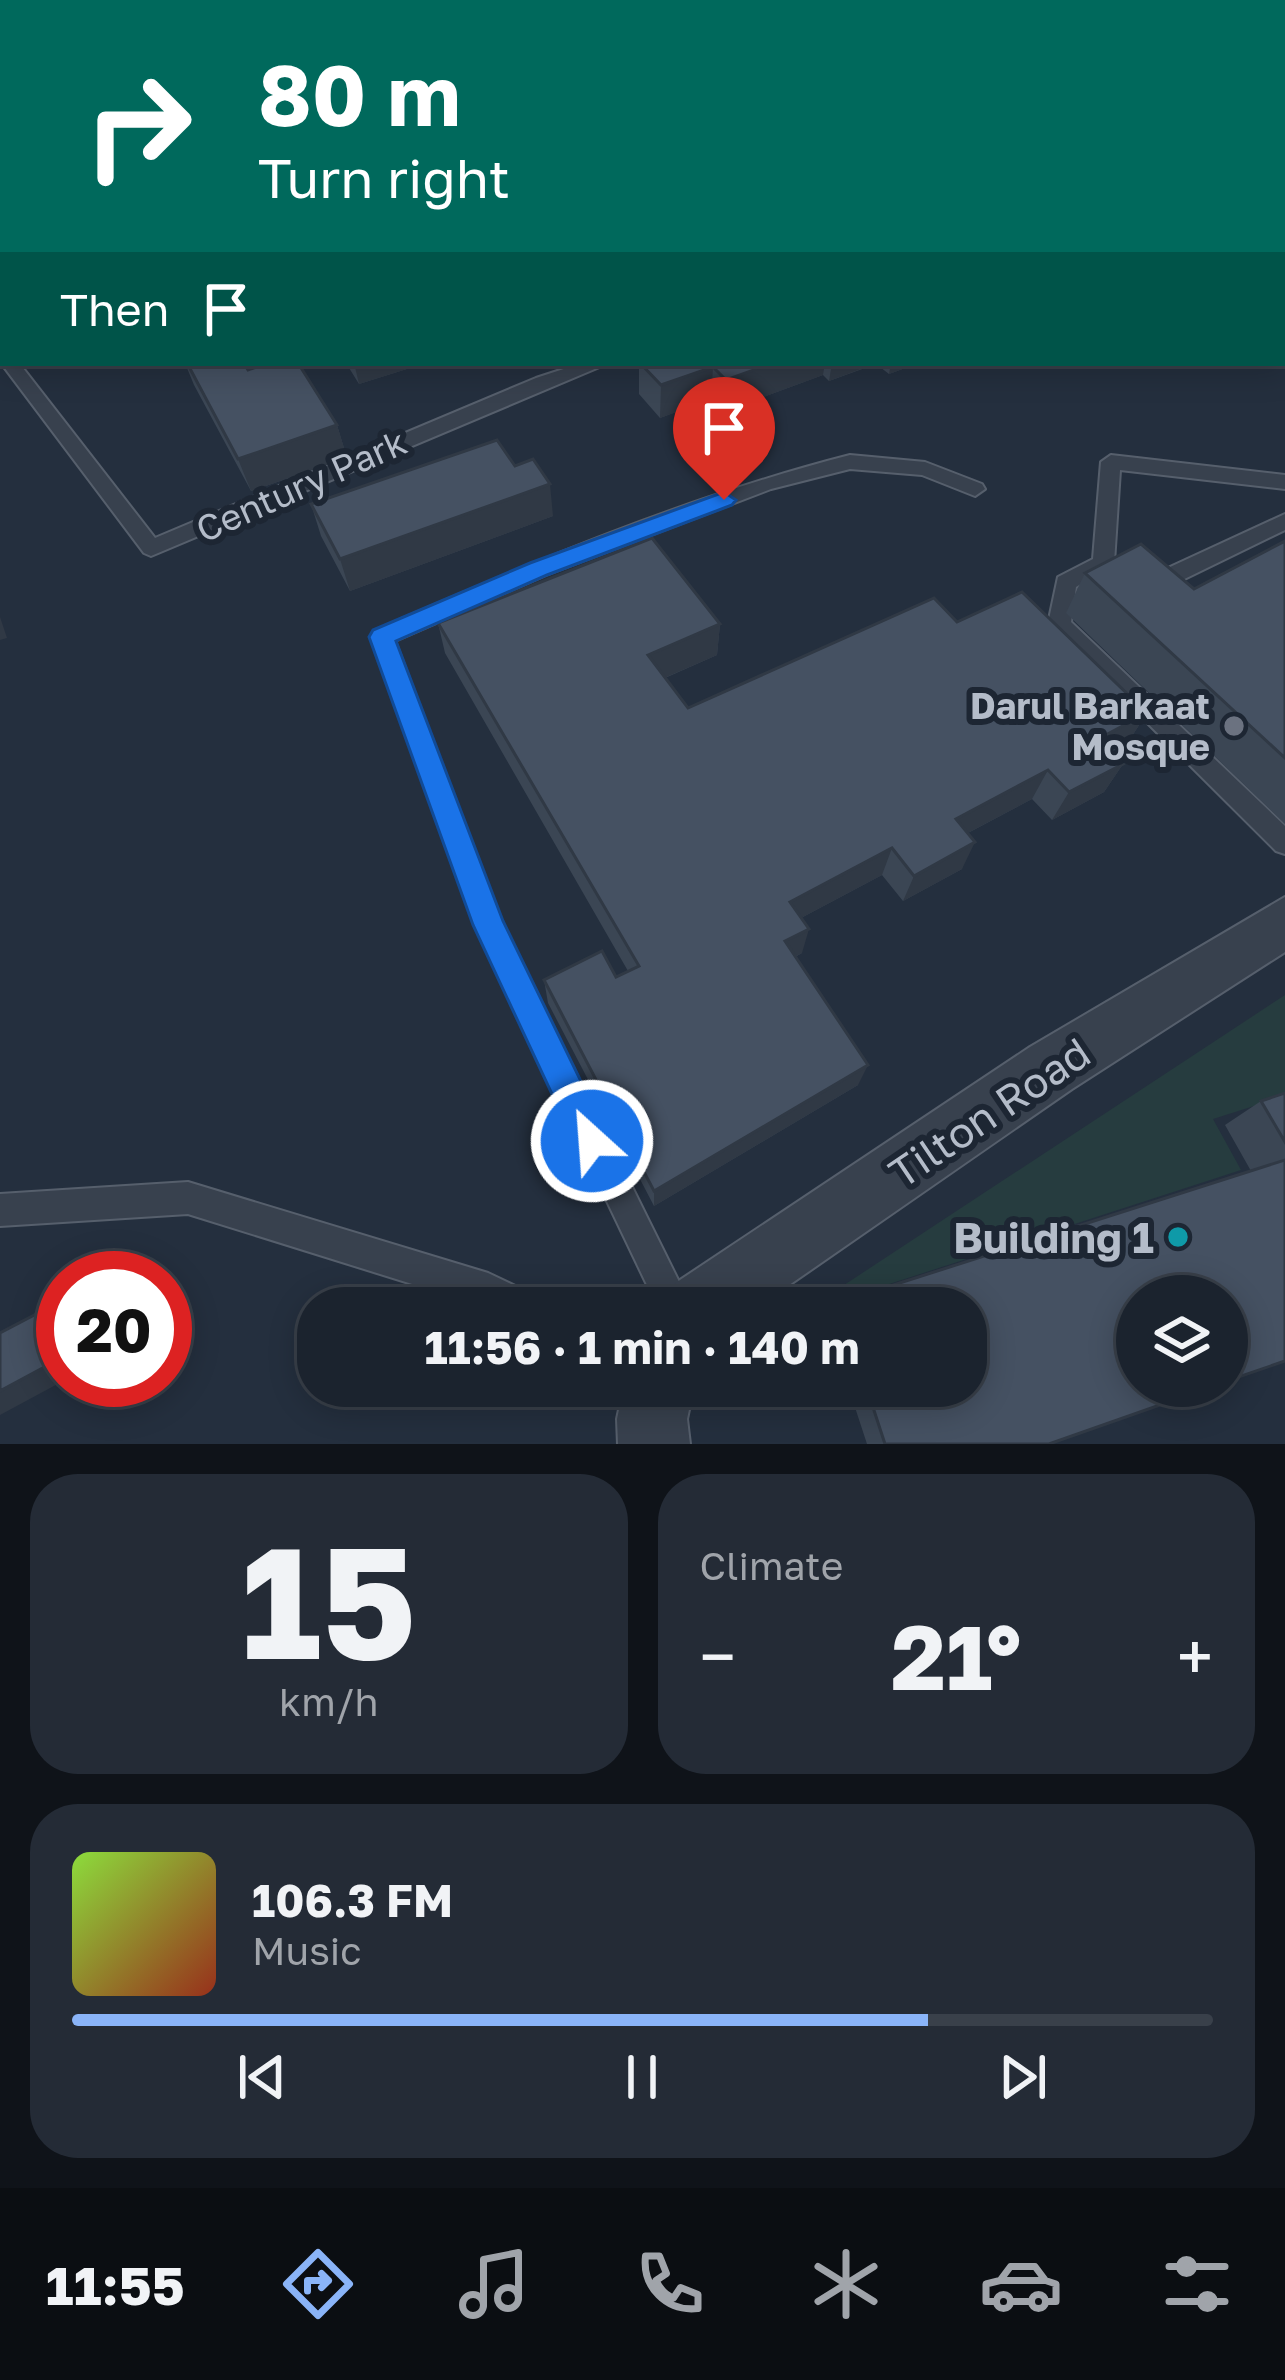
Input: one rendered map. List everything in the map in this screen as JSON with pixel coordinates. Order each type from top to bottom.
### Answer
[{"type":"street","name":"Tilton Road","points":[[729,1287],[1051,1069],[1285,922]]},
{"type":"street","points":[[654,1444],[655,1407]]},
{"type":"lane","name":"Century Park","points":[[12,366],[152,548],[244,515],[423,431],[544,380],[590,366]]},
{"type":"lane","points":[[1103,563],[1111,461],[1285,482]]},
{"type":"lane","points":[[665,1287],[488,925],[382,637],[538,569],[765,484],[850,462],[925,469],[975,489]]},
{"type":"lane","points":[[1285,521],[1158,582],[1103,563],[1066,583],[1059,624],[1285,843]]},
{"type":"lane","points":[[0,1210],[188,1198],[478,1287]]},
{"type":"green space","points":[[1285,995],[1285,1096],[1213,1119],[1241,1170],[880,1287],[841,1287]]},
{"type":"building","points":[[189,366],[246,366],[248,370],[300,366],[337,425],[238,459]]},
{"type":"building","points":[[643,366],[765,366],[726,380],[713,367],[661,385]]},
{"type":"building","points":[[497,440],[515,466],[533,459],[550,484],[340,559],[311,504]]},
{"type":"building","points":[[652,538],[720,624],[648,655],[688,708],[934,598],[957,622],[1022,592],[1147,713],[1098,739],[1123,764],[1069,792],[1048,770],[956,819],[975,842],[914,876],[892,848],[790,902],[809,929],[785,941],[868,1065],[654,1191],[544,980],[602,951],[616,977],[639,966],[438,623]]},
{"type":"building","points":[[1285,541],[1285,758],[1085,573],[1141,544],[1194,589]]},
{"type":"building","points":[[1285,1093],[1285,1142],[1261,1101]]},
{"type":"building","name":"Building 1","points":[[1285,1160],[1285,1361],[1248,1374],[1248,1275],[1116,1275],[1116,1407],[1154,1407],[1049,1444],[885,1444],[873,1407],[987,1407],[987,1287],[887,1287]]},
{"type":"building","points":[[36,1314],[36,1372],[0,1391],[0,1333]]},
{"type":"place","name":"Darul Barkaat Mosque","points":[[1234,726]]},
{"type":"place","name":"Building 1","points":[[1178,1237]]},
{"type":"route","points":[[592,1141],[488,925],[382,637],[538,569],[724,500]]}]
